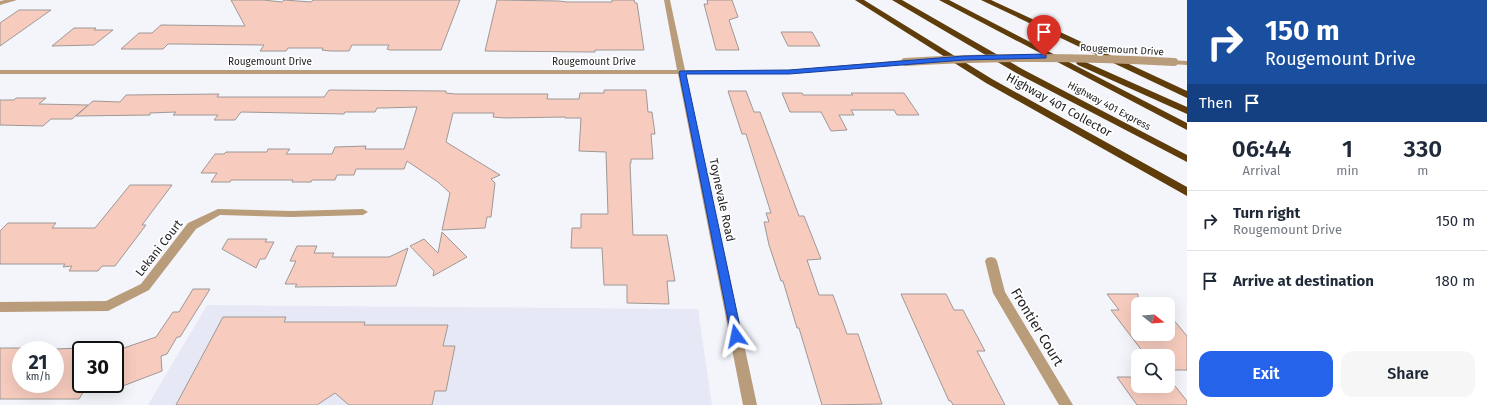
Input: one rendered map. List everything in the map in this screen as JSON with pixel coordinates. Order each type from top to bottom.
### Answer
[{"type":"highway","name":"Highway 401 Collector","points":[[859,0],[989,81],[1187,192]]},
{"type":"highway","name":"Highway 401 Express","points":[[896,0],[1022,72],[1187,159]]},
{"type":"highway","name":"Highway 401 Express","points":[[943,0],[1187,127]]},
{"type":"highway","points":[[985,0],[1187,94]]},
{"type":"highway","points":[[1007,32],[1187,111]]},
{"type":"street","points":[[0,3],[14,0]]},
{"type":"street","name":"Toynevale Road","points":[[667,0],[750,405]]},
{"type":"street","name":"Rougemount Drive","points":[[0,72],[789,72],[964,58],[1036,56],[1187,63]]},
{"type":"street","name":"Lekani Court","points":[[0,307],[108,306],[146,287],[192,226],[218,212],[292,214],[363,212]]},
{"type":"street","name":"Frontier Court","points":[[991,260],[999,293],[1066,405]]},
{"type":"shaded area","points":[[207,305],[698,309],[712,405],[148,405]]},
{"type":"building","points":[[231,0],[263,0],[282,2],[284,0],[311,2],[313,0],[460,0],[441,50],[390,50],[387,49],[389,45],[352,45],[349,51],[322,50],[323,48],[288,48],[286,51],[260,51],[264,45],[181,44],[168,44],[163,49],[121,49],[139,33],[152,33],[161,25],[245,26]]},
{"type":"building","points":[[497,0],[612,2],[612,0],[634,0],[635,3],[637,3],[644,50],[595,50],[595,52],[485,51]]},
{"type":"building","points":[[707,0],[732,0],[738,17],[729,20],[739,50],[716,50],[704,4],[708,4]]},
{"type":"building","points":[[19,10],[51,10],[0,46],[0,23]]},
{"type":"building","points":[[74,28],[113,30],[94,45],[52,46]]},
{"type":"building","points":[[781,32],[812,32],[820,46],[788,46]]},
{"type":"building","points":[[329,90],[446,91],[446,93],[455,94],[548,94],[547,99],[579,99],[580,93],[604,93],[604,90],[646,90],[648,112],[652,112],[655,134],[651,134],[653,159],[631,159],[633,235],[667,235],[675,281],[667,281],[669,304],[627,303],[627,285],[604,285],[602,248],[571,248],[572,228],[581,228],[581,214],[608,214],[606,152],[579,151],[581,118],[505,118],[493,117],[494,113],[453,113],[446,142],[500,175],[491,179],[495,183],[491,217],[487,217],[485,228],[442,230],[450,193],[438,182],[407,161],[404,169],[356,169],[354,175],[337,175],[335,180],[312,180],[311,182],[292,182],[293,180],[231,180],[230,182],[211,182],[217,173],[201,173],[215,154],[224,154],[226,152],[267,152],[268,149],[290,149],[286,154],[332,154],[335,147],[366,146],[365,149],[404,149],[417,107],[377,108],[375,112],[345,112],[344,114],[241,112],[235,120],[214,120],[218,115],[173,115],[176,112],[150,113],[150,115],[76,116],[93,101],[120,102],[126,95],[219,94],[217,97],[324,97]]},
{"type":"building","points":[[728,91],[746,91],[754,112],[760,112],[799,216],[804,216],[821,259],[807,260],[819,295],[833,295],[847,334],[858,334],[882,404],[822,405],[799,328],[797,328],[783,281],[781,281],[769,245],[764,222],[769,222],[766,213],[771,213],[746,134],[742,134]]},
{"type":"building","points":[[782,93],[802,93],[803,95],[853,95],[851,93],[904,93],[919,115],[897,115],[894,110],[851,110],[854,115],[839,115],[847,130],[831,131],[821,112],[790,112]]},
{"type":"building","points":[[16,98],[46,98],[39,104],[88,105],[72,119],[51,119],[43,126],[0,125],[0,100],[14,100]]},
{"type":"building","points":[[130,185],[172,185],[142,225],[146,225],[115,266],[102,266],[98,271],[69,271],[72,266],[63,267],[65,264],[0,264],[0,231],[8,223],[56,223],[52,228],[95,228]]},
{"type":"building","points":[[442,232],[467,257],[433,276],[434,271],[410,246],[424,239],[438,253]]},
{"type":"building","points":[[228,239],[267,239],[265,242],[274,242],[265,259],[260,259],[256,268],[222,249]]},
{"type":"building","points":[[297,246],[317,246],[314,253],[334,253],[332,257],[389,257],[408,248],[396,286],[295,287],[297,284],[285,284],[296,261],[290,261]]},
{"type":"building","points":[[193,289],[210,289],[180,337],[177,337],[167,354],[161,356],[162,371],[124,386],[124,348],[156,337],[173,312],[179,312]]},
{"type":"building","points":[[901,294],[946,294],[954,310],[963,310],[985,351],[977,351],[1005,405],[953,405],[951,401],[949,401]]},
{"type":"building","points":[[1107,294],[1138,294],[1138,297],[1131,297],[1131,336],[1111,310],[1119,310]]},
{"type":"building","points":[[223,317],[286,317],[284,322],[365,322],[364,325],[448,325],[443,346],[455,346],[446,391],[435,391],[432,405],[349,405],[335,393],[317,405],[176,405]]},
{"type":"building","points":[[1175,321],[1187,336],[1187,370],[1175,370],[1175,349],[1141,349],[1135,341],[1175,341]]},
{"type":"building","points":[[0,348],[12,348],[12,393],[64,393],[64,349],[72,348],[72,393],[83,393],[79,399],[0,399]]},
{"type":"building","points":[[1117,377],[1131,377],[1131,393],[1175,393],[1175,386],[1187,401],[1187,405],[1137,405]]},
{"type":"route","points":[[736,336],[682,72],[789,72],[964,58],[1044,56]]}]
